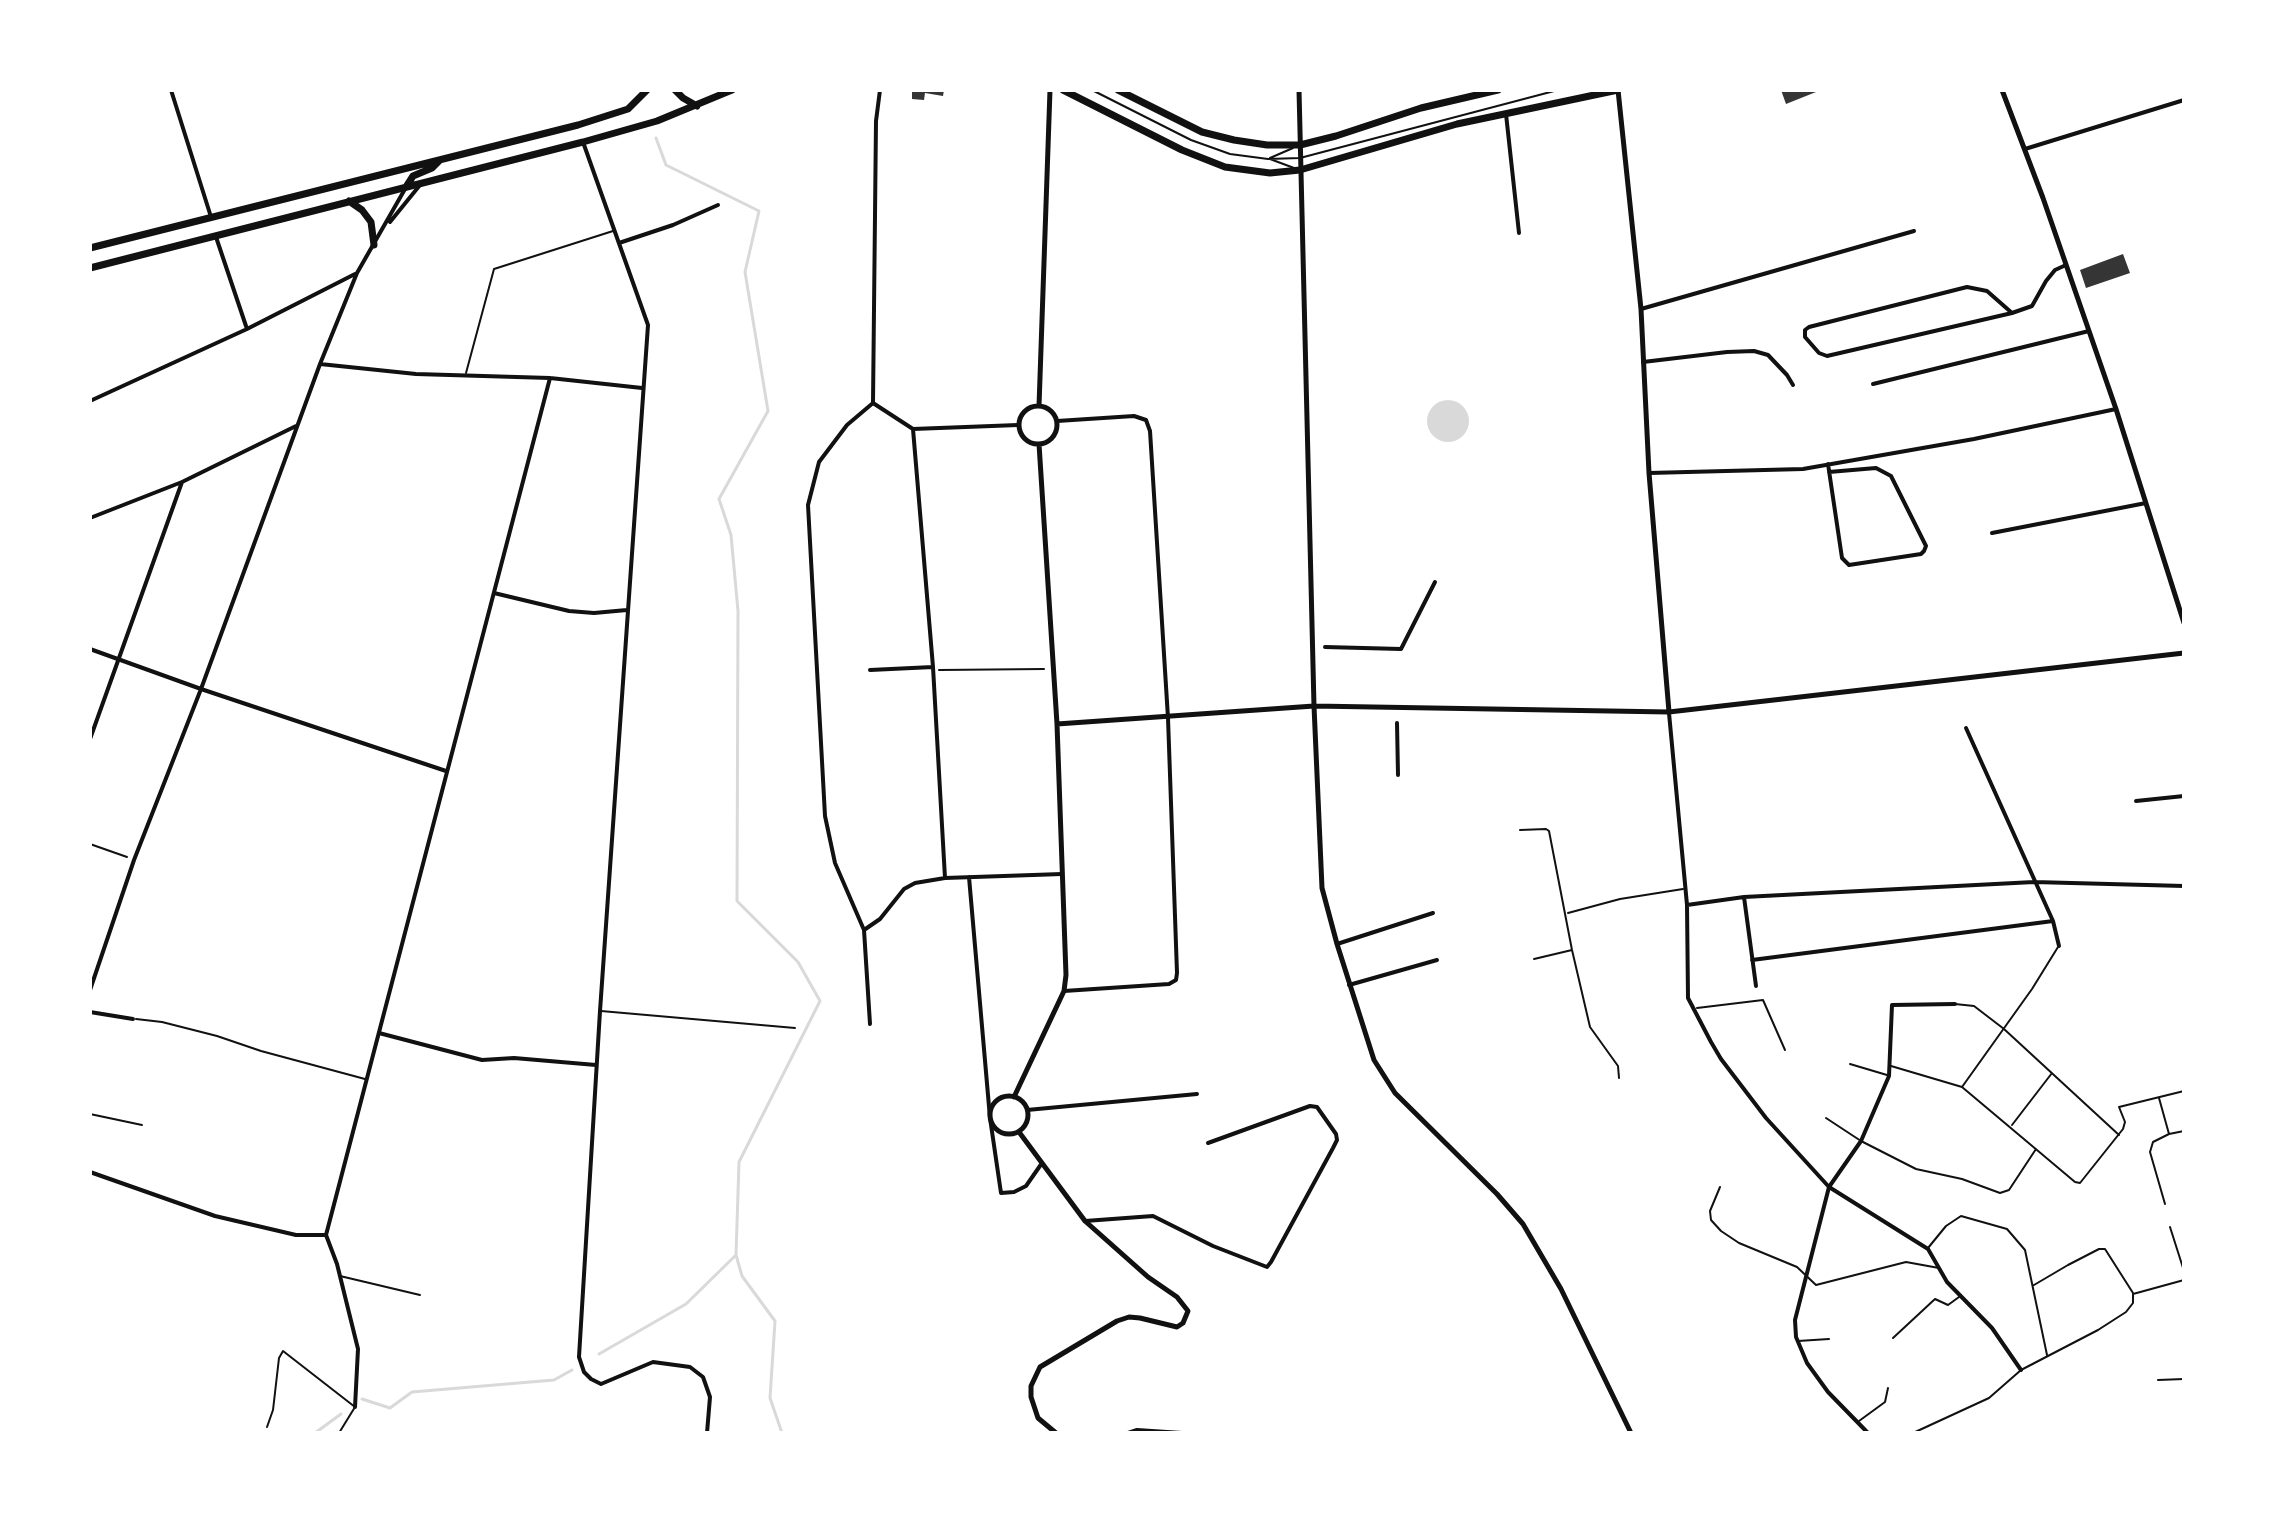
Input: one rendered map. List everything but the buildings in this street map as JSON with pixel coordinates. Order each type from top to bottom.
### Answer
[{"type":"main road","points":[[90,248],[578,125],[628,109],[647,90]]},
{"type":"main road","points":[[675,90],[697,106]]},
{"type":"main road","points":[[90,268],[583,142],[657,121],[732,90]]},
{"type":"main road","points":[[1063,90],[1182,150],[1225,167],[1270,173],[1300,170],[1402,138],[1618,90]]},
{"type":"main road","points":[[1118,90],[1202,132],[1267,145],[1300,145],[1421,108],[1498,90]]},
{"type":"main road","points":[[406,187],[413,176],[432,168],[440,160]]},
{"type":"main road","points":[[349,201],[362,210],[371,222],[374,245]]},
{"type":"street","points":[[171,90],[211,217]]},
{"type":"street","points":[[870,1024],[864,930],[835,863],[825,816],[808,505],[819,462],[847,425],[873,403],[876,121],[880,90]]},
{"type":"street","points":[[1039,406],[1050,90]]},
{"type":"street","points":[[1299,90],[1314,706],[1322,888],[1374,1060],[1395,1093],[1523,1224],[1561,1289],[1631,1433]]},
{"type":"street","points":[[1618,90],[1641,309],[1649,473],[1687,905],[1688,998],[1721,1059],[1766,1118],[1829,1187],[1928,1249],[1947,1282],[1992,1328],[2021,1370]]},
{"type":"street","points":[[2002,90],[2067,264],[2184,623]]},
{"type":"street","points":[[2025,149],[2184,100]]},
{"type":"street","points":[[1506,114],[1519,233]]},
{"type":"street","points":[[583,142],[648,325],[579,1357],[584,1372],[601,1384],[653,1362],[690,1367],[703,1377],[710,1397],[707,1433]]},
{"type":"street","points":[[90,990],[134,860],[357,273],[384,230],[422,183]]},
{"type":"street","points":[[384,230],[406,187]]},
{"type":"street","points":[[619,243],[673,225],[718,205]]},
{"type":"street","points":[[1641,309],[1914,231]]},
{"type":"street","points":[[216,235],[247,329]]},
{"type":"street","points":[[2012,313],[1987,291],[1967,287],[1809,327],[1805,330],[1805,337],[1819,353],[1827,356],[2012,313],[2032,306],[2055,270],[2067,264]]},
{"type":"street","points":[[90,401],[247,329],[357,273]]},
{"type":"street","points":[[1873,384],[2089,331]]},
{"type":"street","points":[[1643,362],[1754,351],[1768,355],[1793,385]]},
{"type":"street","points":[[320,364],[416,374],[550,378],[642,388]]},
{"type":"street","points":[[355,1407],[358,1349],[326,1235],[550,378]]},
{"type":"street","points":[[873,403],[913,429],[1018,425]]},
{"type":"street","points":[[1039,406],[1053,414],[1057,421],[1056,432],[1049,440],[1039,444],[1029,442],[1021,435],[1018,425],[1024,411],[1039,406]]},
{"type":"street","points":[[1649,473],[1803,469],[1974,439],[2116,409]]},
{"type":"street","points":[[1057,421],[1134,416],[1146,420],[1150,431],[1168,718],[1177,973],[1176,980],[1169,984],[1064,991]]},
{"type":"street","points":[[90,518],[182,482],[297,426]]},
{"type":"street","points":[[913,429],[933,669],[945,878]]},
{"type":"street","points":[[1014,1097],[1064,991],[1066,975],[1057,724],[1039,444]]},
{"type":"street","points":[[1828,464],[1829,472],[1842,558],[1849,565],[1924,551],[1926,546],[1891,476],[1876,468],[1829,472]]},
{"type":"street","points":[[90,739],[182,482]]},
{"type":"street","points":[[1992,533],[2146,503]]},
{"type":"street","points":[[1325,647],[1401,649],[1435,582]]},
{"type":"street","points":[[494,593],[569,611],[594,613],[627,610]]},
{"type":"street","points":[[90,649],[446,771]]},
{"type":"street","points":[[1057,724],[1314,706],[1669,712],[2184,653]]},
{"type":"street","points":[[870,670],[933,669]]},
{"type":"street","points":[[1397,723],[1398,775]]},
{"type":"street","points":[[1966,728],[2053,921],[2059,946]]},
{"type":"street","points":[[2136,801],[2184,796]]},
{"type":"street","points":[[864,930],[880,919],[904,889],[915,883],[945,878],[1062,874]]},
{"type":"street","points":[[969,877],[990,1118],[1001,1193],[1014,1192],[1026,1186],[1043,1162]]},
{"type":"street","points":[[1687,905],[1744,897],[2034,882],[2184,886]]},
{"type":"street","points":[[1744,897],[1756,986]]},
{"type":"street","points":[[1337,944],[1433,913]]},
{"type":"street","points":[[1752,960],[2053,921]]},
{"type":"street","points":[[1349,985],[1437,960]]},
{"type":"street","points":[[1868,1433],[1828,1392],[1807,1363],[1798,1341],[1795,1320],[1829,1187],[1861,1141],[1889,1076],[1892,1005],[1955,1004]]},
{"type":"street","points":[[90,1012],[133,1019]]},
{"type":"street","points":[[379,1033],[482,1060],[514,1058],[597,1065]]},
{"type":"street","points":[[1027,1110],[1197,1094]]},
{"type":"street","points":[[1014,1097],[1027,1110],[1027,1122],[1019,1132],[1007,1134],[1001,1132],[990,1118],[991,1112],[997,1101],[1014,1097]]},
{"type":"street","points":[[1085,1221],[1153,1216],[1213,1246],[1267,1267],[1333,1148],[1336,1134],[1317,1107],[1310,1106],[1208,1143]]},
{"type":"street","points":[[1019,1132],[1085,1221],[1148,1277],[1177,1297],[1188,1311],[1177,1327],[1140,1318],[1129,1317],[1117,1321],[1040,1367],[1031,1386],[1031,1397],[1038,1418],[1056,1433]]},
{"type":"street","points":[[90,1172],[215,1216],[296,1235],[326,1235]]},
{"type":"street","points":[[1128,1433],[1137,1430],[1182,1433]]},
{"type":"lane","points":[[1092,90],[1191,140],[1230,154],[1268,159],[1300,158],[1558,90]]},
{"type":"lane","points":[[1268,159],[1300,145]]},
{"type":"lane","points":[[1268,159],[1300,170]]},
{"type":"lane","points":[[466,375],[494,269],[614,231]]},
{"type":"lane","points":[[1520,830],[1549,831],[1590,1027],[1618,1066],[1619,1078]]},
{"type":"lane","points":[[1566,914],[1620,899],[1684,889]]},
{"type":"lane","points":[[1962,1087],[2059,946]]},
{"type":"lane","points":[[1534,959],[1572,950]]},
{"type":"lane","points":[[1695,1008],[1763,1000],[1785,1050]]},
{"type":"lane","points":[[1955,1004],[1974,1006],[2004,1029],[2120,1135]]},
{"type":"lane","points":[[600,1011],[795,1028]]},
{"type":"lane","points":[[133,1019],[162,1022],[217,1036],[367,1079]]},
{"type":"lane","points":[[1850,1064],[1889,1076]]},
{"type":"lane","points":[[1891,1066],[1962,1087],[2080,1183],[2120,1135],[2125,1122],[2119,1107],[2184,1091]]},
{"type":"lane","points":[[2010,1127],[2053,1072]]},
{"type":"lane","points":[[2158,1096],[2169,1134]]},
{"type":"lane","points":[[90,1114],[142,1125]]},
{"type":"lane","points":[[1826,1118],[1861,1141],[1916,1169],[1962,1179],[2000,1193],[2009,1190],[2036,1149]]},
{"type":"lane","points":[[2165,1204],[2150,1152],[2153,1142],[2184,1131]]},
{"type":"lane","points":[[1720,1187],[1710,1211],[1711,1220],[1721,1231],[1739,1243],[1797,1267],[1816,1285],[1906,1262],[1940,1269]]},
{"type":"lane","points":[[1928,1249],[1946,1226],[1961,1216],[2007,1229],[2025,1250],[2048,1356]]},
{"type":"lane","points":[[2170,1227],[2184,1271]]},
{"type":"lane","points":[[1913,1433],[1989,1398],[2021,1370],[2098,1330],[2126,1312],[2133,1303],[2133,1294],[2105,1249],[2099,1249],[2034,1285]]},
{"type":"lane","points":[[339,1276],[420,1295]]},
{"type":"lane","points":[[2133,1294],[2184,1280]]},
{"type":"lane","points":[[1893,1338],[1935,1299],[1948,1305],[1960,1296]]},
{"type":"lane","points":[[1798,1341],[1829,1339]]},
{"type":"lane","points":[[267,1427],[273,1410],[279,1358],[283,1351],[355,1407],[339,1433]]},
{"type":"lane","points":[[2158,1380],[2184,1379]]},
{"type":"lane","points":[[1857,1423],[1885,1402],[1888,1388]]},
{"type":"path","points":[[933,669],[1054,668]]},
{"type":"path","points":[[90,844],[134,860]]},
{"type":"shaded area","points":[[1448,400],[1463,406],[1469,421],[1463,436],[1448,442],[1433,436],[1427,421],[1433,406]]},
{"type":"waterway","points":[[656,138],[666,165],[759,211],[745,272],[768,411],[719,499],[731,535],[738,611],[737,901],[798,962],[820,1001],[739,1162],[736,1255],[742,1276],[775,1321],[770,1398],[782,1433]]},
{"type":"waterway","points":[[599,1354],[686,1304],[736,1255]]},
{"type":"waterway","points":[[362,1399],[390,1408],[412,1392],[554,1380],[572,1370]]},
{"type":"waterway","points":[[315,1433],[341,1414]]}]
